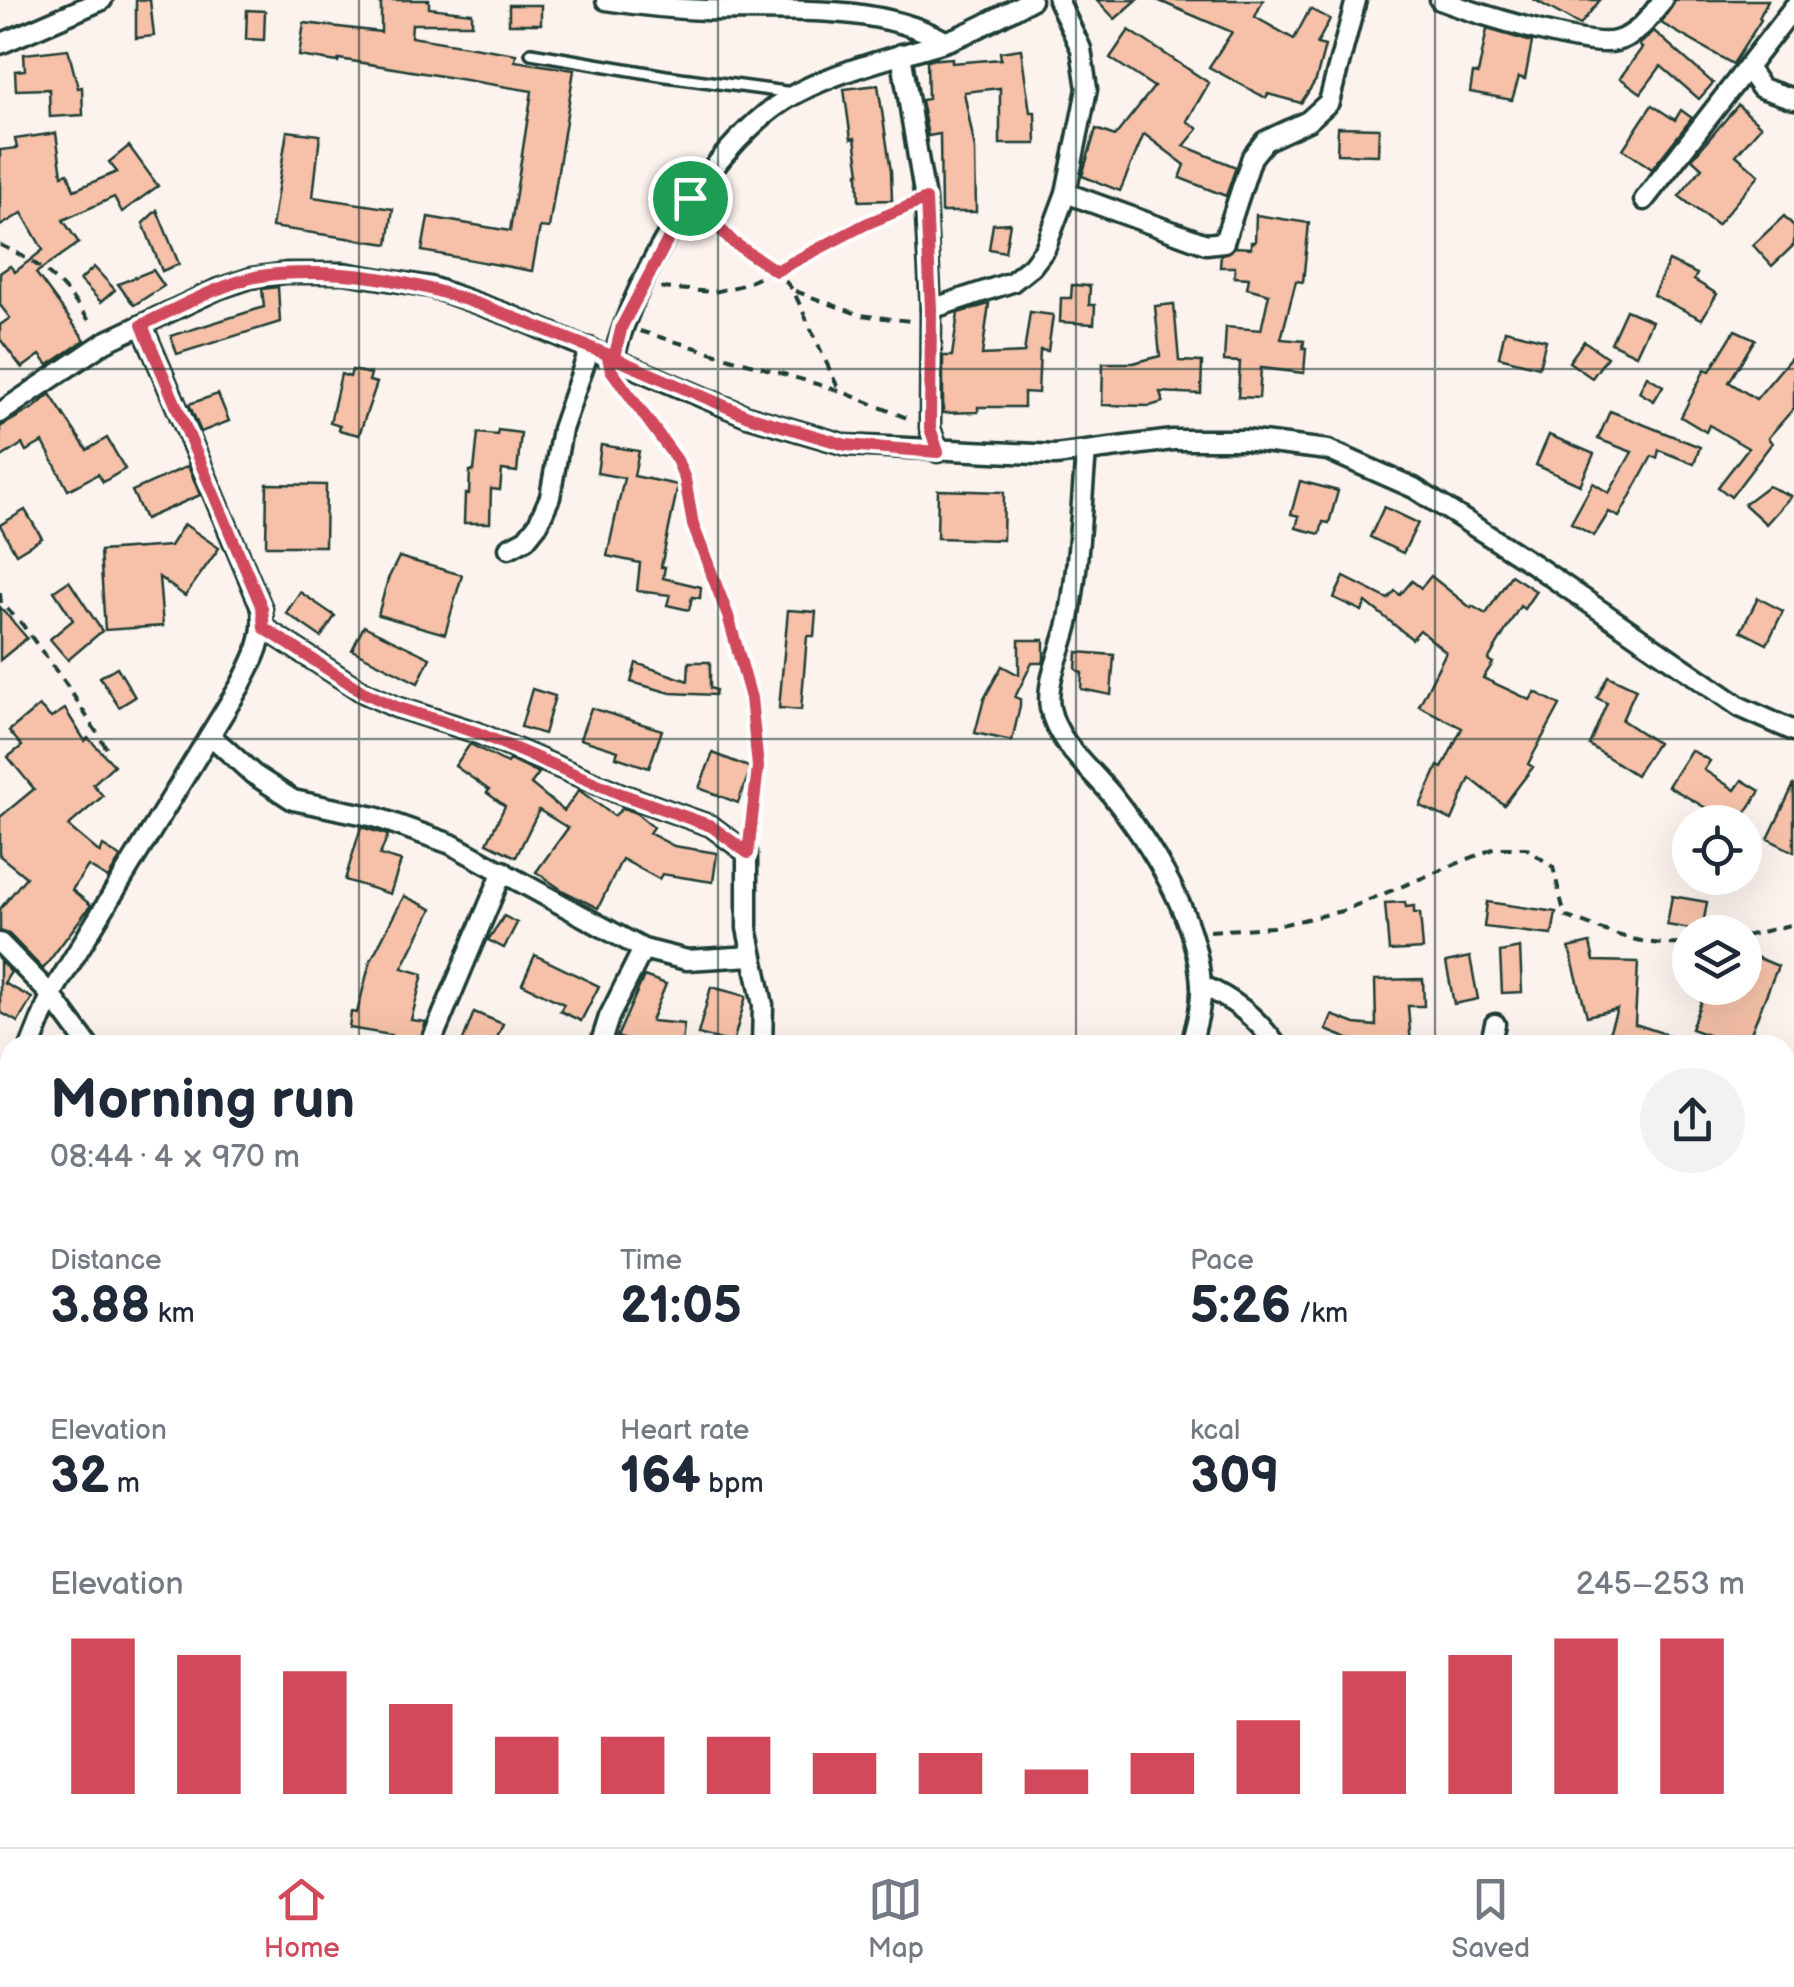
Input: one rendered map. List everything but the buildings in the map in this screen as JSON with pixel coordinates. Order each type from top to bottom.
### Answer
[{"type":"street","points":[[0,44],[102,0]]},
{"type":"street","points":[[606,0],[704,10],[797,8],[915,25],[946,42]]},
{"type":"street","points":[[509,548],[526,539],[538,524],[550,497],[562,430],[690,198],[749,131],[796,93],[901,54],[946,42],[1031,0]]},
{"type":"street","points":[[931,316],[1012,282],[1046,249],[1066,193],[1086,89],[1080,49],[1058,0]]},
{"type":"street","points":[[1066,193],[1206,244],[1224,242],[1252,157],[1264,142],[1308,121],[1330,102],[1356,0]]},
{"type":"street","points":[[1440,0],[1578,40],[1615,42],[1642,27],[1663,0]]},
{"type":"street","points":[[1644,200],[1794,7]]},
{"type":"street","points":[[901,54],[926,199],[930,428],[938,452]]},
{"type":"street","points":[[1746,68],[1761,88],[1794,99]]},
{"type":"street","points":[[0,413],[105,342],[218,289],[251,278],[286,273],[344,273],[431,287],[748,416],[846,445],[1055,456],[1173,440],[1245,440],[1328,450],[1414,488],[1533,564],[1740,707],[1794,732]]},
{"type":"street","points":[[35,1035],[51,995],[258,652],[264,628],[262,608],[142,325]]},
{"type":"street","points":[[1086,452],[1070,615],[1050,686],[1050,704],[1055,725],[1111,795],[1156,862],[1191,933],[1201,985],[1194,1035]]},
{"type":"street","points":[[264,628],[363,692],[396,707],[478,733],[621,794],[711,826],[748,853],[747,928],[763,1005],[762,1035]]},
{"type":"street","points":[[210,735],[253,774],[293,800],[375,816],[475,854],[644,949],[687,960],[752,956]]},
{"type":"street","points":[[434,1035],[502,870]]},
{"type":"street","points":[[0,943],[51,995],[81,1035]]},
{"type":"street","points":[[603,1035],[644,949]]},
{"type":"street","points":[[1201,985],[1230,998],[1268,1035]]},
{"type":"street","points":[[1492,1035],[1495,1024]]},
{"type":"lane","points":[[531,53],[796,93]]},
{"type":"path","points":[[690,198],[734,243],[776,271],[794,290],[840,391]]},
{"type":"path","points":[[641,286],[714,292],[743,286],[866,224],[926,199]]},
{"type":"path","points":[[0,246],[36,262],[62,283],[105,342]]},
{"type":"path","points":[[794,290],[860,315],[931,316]]},
{"type":"path","points":[[622,326],[840,391],[930,428]]},
{"type":"path","points":[[603,354],[677,460],[685,479],[693,525],[728,616],[751,698],[758,767],[748,853]]},
{"type":"path","points":[[0,592],[0,604],[22,624],[109,752]]},
{"type":"path","points":[[1191,933],[1272,927],[1342,911],[1495,848],[1526,848],[1553,867],[1565,916],[1636,942],[1672,945]]},
{"type":"path","points":[[1762,932],[1794,924]]},
{"type":"route","points":[[690,198],[641,286],[622,326],[614,358],[607,354],[509,314],[431,287],[344,273],[286,273],[251,278],[142,325],[262,608],[264,628],[363,692],[396,707],[478,733],[621,794],[711,826],[748,853],[758,767],[751,698],[728,616],[693,525],[685,479],[677,460],[636,408],[611,370],[607,354],[614,358],[748,416],[846,445],[938,452],[930,428],[931,309],[926,199],[866,224],[776,271],[734,243],[690,198]]}]
